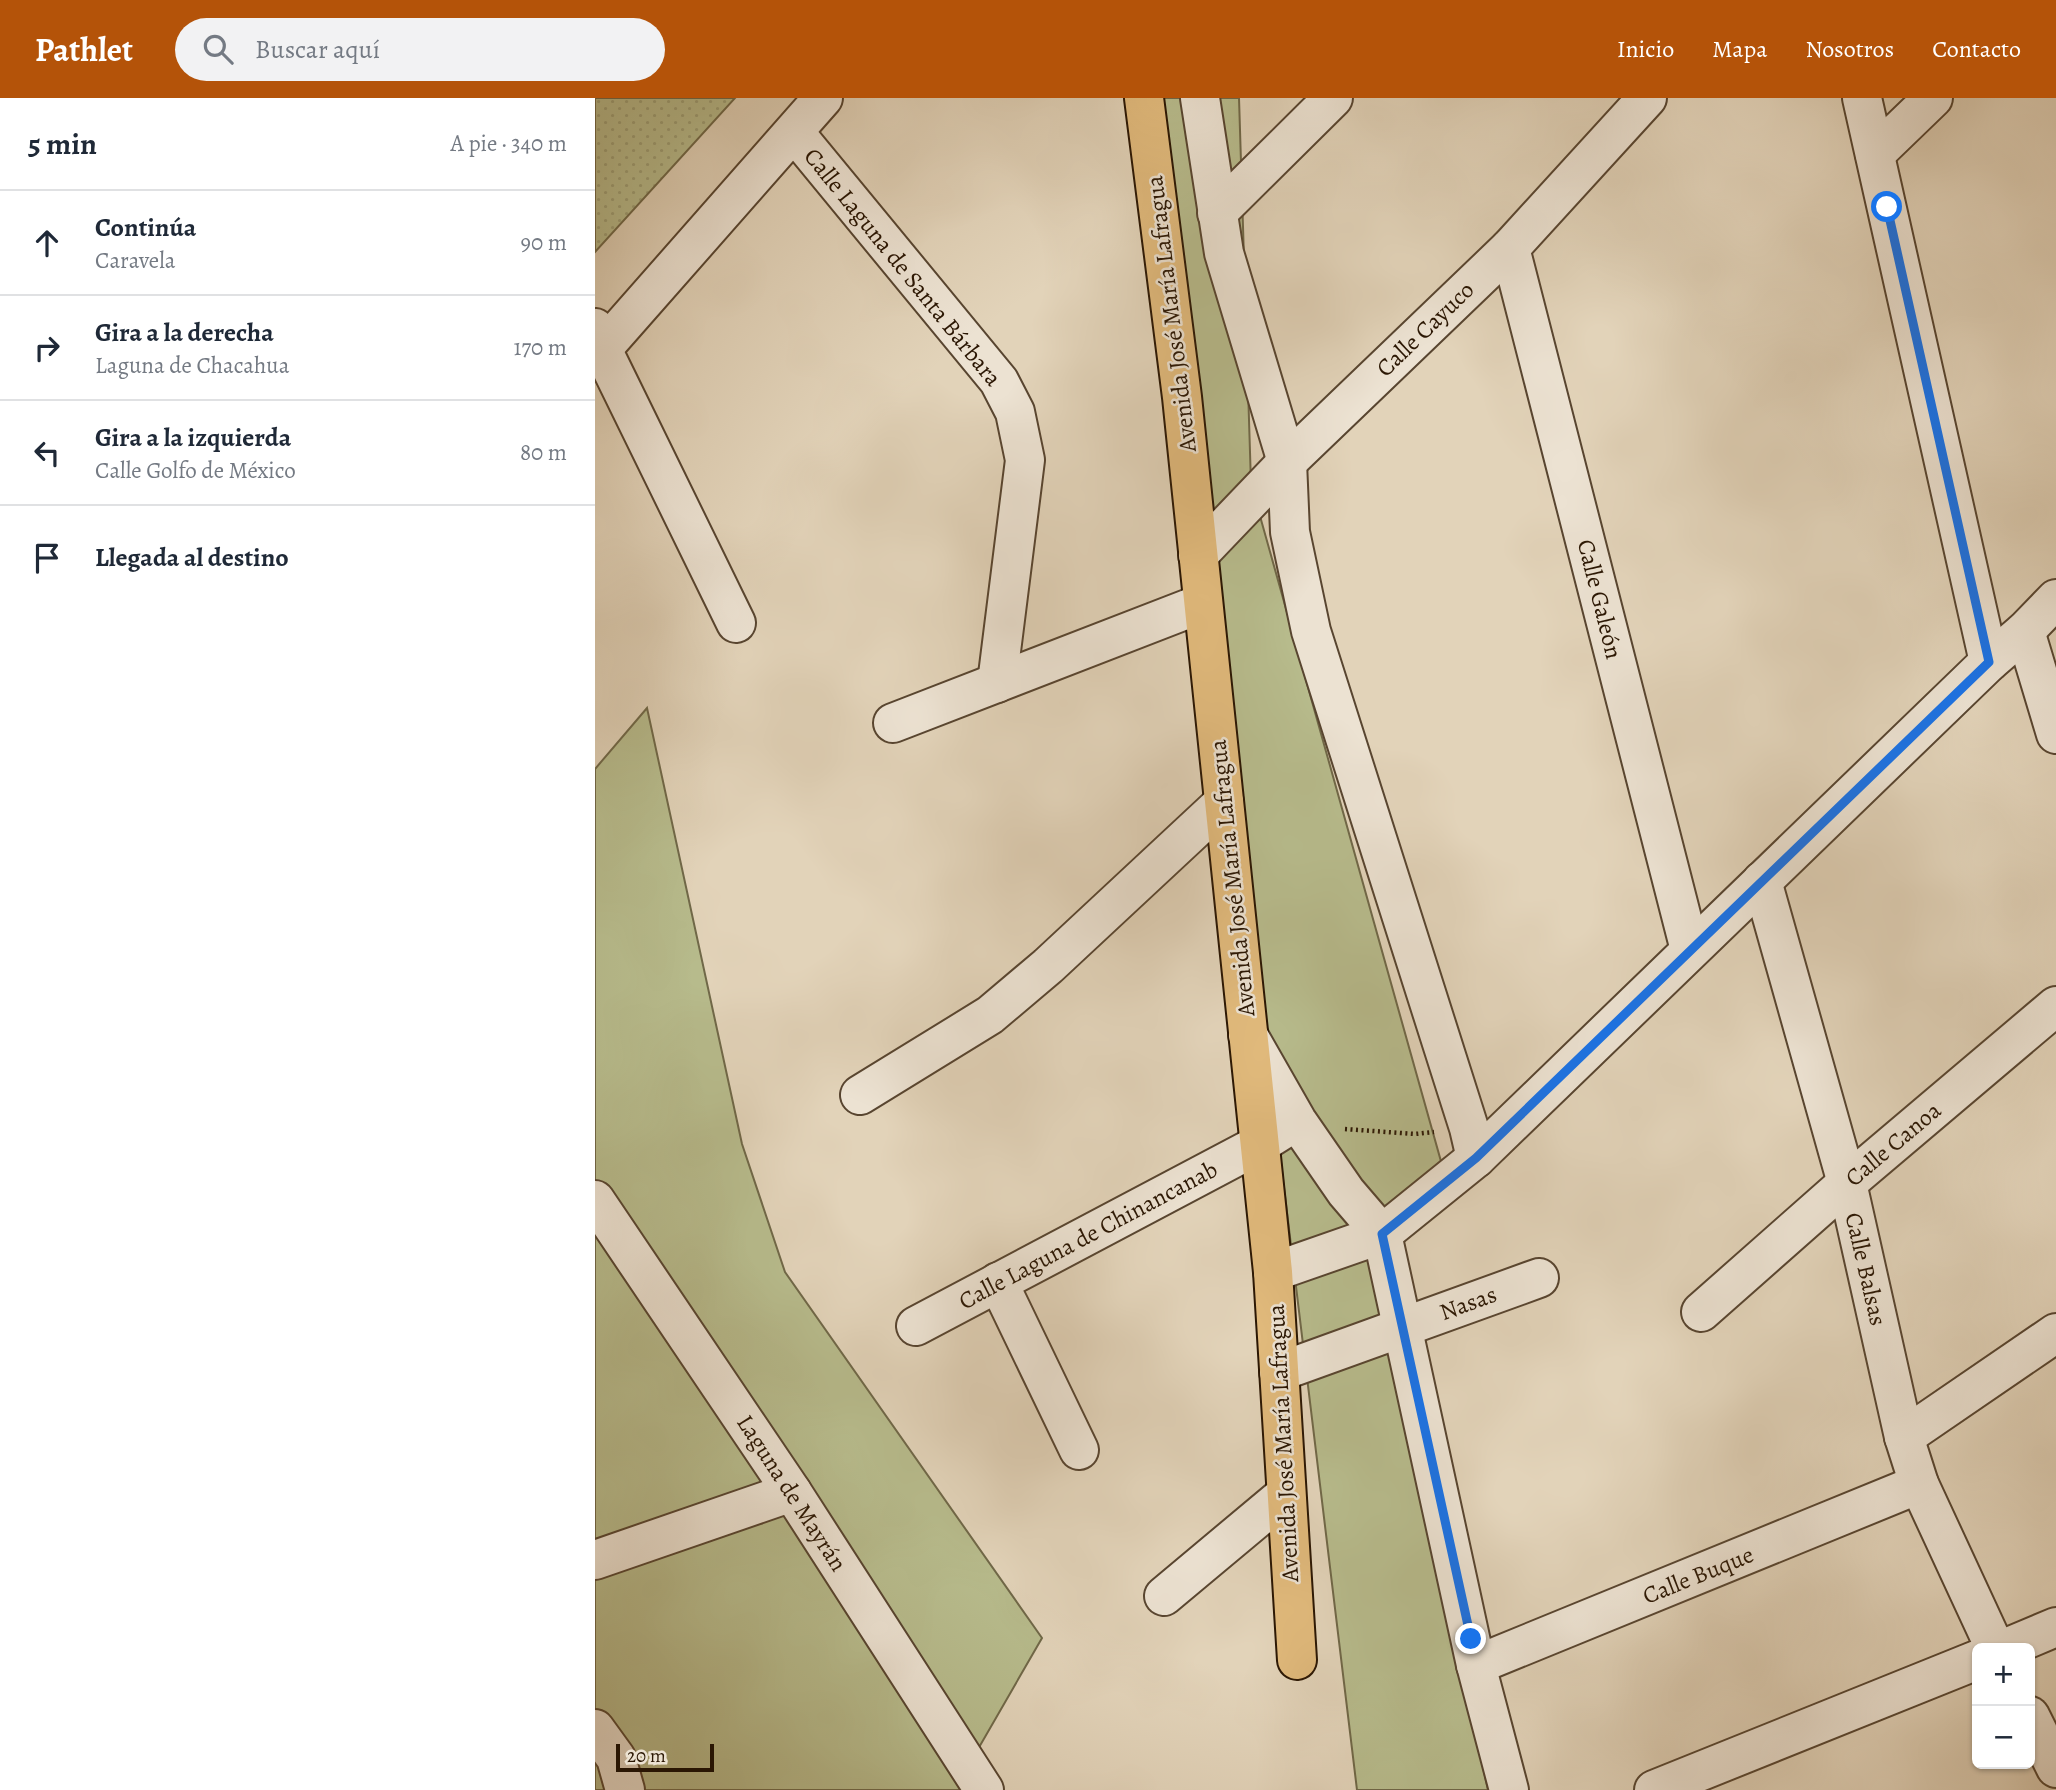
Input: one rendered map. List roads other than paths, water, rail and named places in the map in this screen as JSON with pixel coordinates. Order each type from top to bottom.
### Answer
[{"type":"main road","name":"Avenida José María Lafragua","points":[[1144,98],[1182,397],[1273,1272],[1297,1660]]},
{"type":"street","points":[[736,623],[597,344],[823,98]]},
{"type":"street","points":[[1200,98],[1224,253],[1287,461],[1290,532],[1311,631],[1473,1144]]},
{"type":"street","points":[[1217,213],[1333,98]]},
{"type":"street","points":[[1862,98],[1989,662]]},
{"type":"street","points":[[1875,154],[1933,98]]},
{"type":"street","name":"Calle Cayuco","points":[[1198,555],[1287,461],[1510,248],[1642,100]]},
{"type":"street","name":"Calle Laguna de Santa Bárbara","points":[[794,132],[999,381],[1015,412],[1025,460],[997,683]]},
{"type":"street","name":"Calle Galeón","points":[[1510,248],[1690,950]]},
{"type":"street","points":[[1273,1272],[1382,1234],[1473,1144],[1690,950],[2056,599]]},
{"type":"street","points":[[893,723],[1203,603]]},
{"type":"street","points":[[2025,631],[2056,734]]},
{"type":"street","points":[[860,1095],[990,1015],[1048,966],[1224,802]]},
{"type":"street","name":"Calle Balsas","points":[[1762,881],[1847,1183],[1904,1437],[1919,1485],[1993,1643]]},
{"type":"street","name":"Calle Canoa","points":[[1701,1312],[1847,1183],[2056,1006]]},
{"type":"street","points":[[1248,1035],[1297,1121],[1346,1192],[1382,1234],[1476,1665],[1509,1790]]},
{"type":"street","name":"Calle Laguna de Chinancanab","points":[[916,1326],[1260,1144],[1297,1121]]},
{"type":"street","name":"Laguna de Mayrán","points":[[595,1200],[792,1492],[984,1790]]},
{"type":"street","name":"Nasas","points":[[1279,1372],[1539,1278]]},
{"type":"street","points":[[998,1282],[1079,1450]]},
{"type":"street","points":[[1904,1437],[2056,1333]]},
{"type":"street","name":"Calle Buque","points":[[1476,1665],[1919,1485]]},
{"type":"street","points":[[595,1560],[792,1492]]},
{"type":"street","points":[[1164,1596],[1286,1494]]},
{"type":"street","points":[[2018,1643],[2056,1627]]},
{"type":"street","points":[[1654,1790],[1972,1662]]},
{"type":"street","points":[[2035,1726],[2056,1768]]},
{"type":"street","points":[[595,1729],[616,1758],[625,1790]]}]
